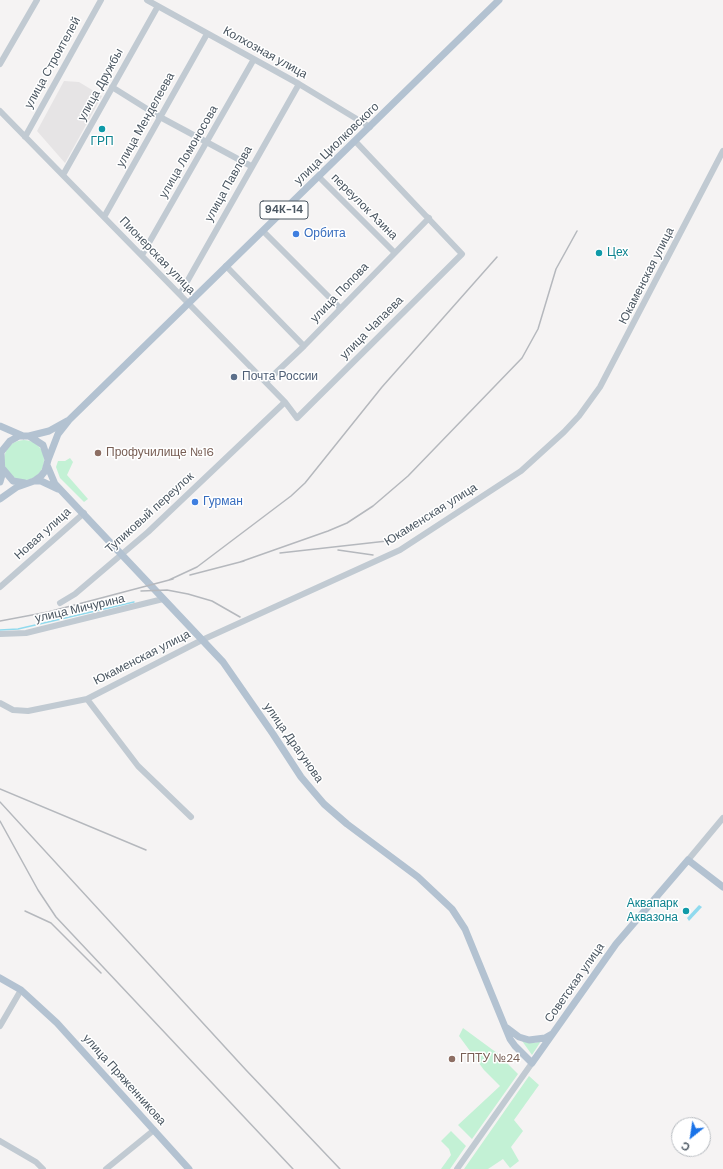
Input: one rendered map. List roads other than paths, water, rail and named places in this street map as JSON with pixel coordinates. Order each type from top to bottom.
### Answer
[{"type":"main road","name":"улица Циолковского","points":[[47,463],[58,434],[69,420],[499,0]]},
{"type":"main road","name":"улица Циолковского","points":[[26,436],[49,430],[69,420]]},
{"type":"main road","points":[[0,426],[26,436],[43,445],[47,463],[41,476],[34,481],[26,483],[0,499]]},
{"type":"main road","points":[[0,482],[2,468],[0,455],[3,448],[10,440],[26,436]]},
{"type":"main road","name":"улица Драгунова","points":[[47,463],[55,484],[223,662],[273,734],[301,778],[324,804],[347,824],[423,881],[452,909],[465,929],[504,1026],[515,1046],[532,1063]]},
{"type":"main road","points":[[2,468],[8,477],[13,481],[26,483]]},
{"type":"main road","name":"улица Драгунова","points":[[34,481],[48,484],[65,494]]},
{"type":"main road","points":[[688,860],[723,886]]},
{"type":"main road","name":"Советская улица","points":[[532,1063],[616,944],[688,860]]},
{"type":"main road","name":"улица Пряженникова","points":[[0,978],[20,992],[57,1023],[189,1169]]},
{"type":"main road","name":"улица Пряженникова","points":[[0,983],[20,992]]},
{"type":"main road","points":[[504,1026],[519,1037],[529,1040],[545,1038],[553,1033]]},
{"type":"street","points":[[0,64],[37,0]]},
{"type":"street","name":"улица Строителей","points":[[25,137],[101,0]]},
{"type":"street","name":"Колхозная улица","points":[[147,0],[299,84],[370,127]]},
{"type":"street","name":"улица Дружбы","points":[[63,175],[158,6]]},
{"type":"street","name":"улица Менделеева","points":[[104,217],[207,34]]},
{"type":"street","name":"улица Ломоносова","points":[[142,255],[254,59]]},
{"type":"street","name":"улица Павлова","points":[[180,294],[251,166],[299,84]]},
{"type":"street","points":[[112,87],[160,117],[251,166]]},
{"type":"street","name":"Пионерская улица","points":[[0,111],[266,382],[285,402],[297,418]]},
{"type":"street","points":[[355,141],[429,218]]},
{"type":"street","name":"Юкаменская улица","points":[[0,703],[13,710],[28,711],[87,698],[202,640],[408,545],[521,471],[551,446],[579,416],[608,374],[723,151]]},
{"type":"street","name":"переулок Азина","points":[[319,177],[394,252]]},
{"type":"street","name":"улица Попова","points":[[266,382],[304,346],[394,252],[429,218]]},
{"type":"street","name":"улица Чапаева","points":[[297,418],[462,254],[429,218]]},
{"type":"street","points":[[263,231],[340,308]]},
{"type":"street","points":[[226,266],[304,346]]},
{"type":"street","name":"Тупиковый переулок","points":[[60,603],[75,594],[182,501],[285,402]]},
{"type":"street","name":"Новая улица","points":[[0,587],[84,513]]},
{"type":"street","name":"улица Мичурина","points":[[0,634],[26,633],[163,599]]},
{"type":"street","points":[[87,698],[138,766],[191,817]]},
{"type":"street","name":"Советская улица","points":[[688,860],[723,818]]},
{"type":"street","points":[[0,1026],[20,992]]},
{"type":"street","name":"Советская улица","points":[[457,1169],[532,1063]]},
{"type":"street","points":[[106,1169],[154,1130]]},
{"type":"street","points":[[0,1141],[36,1162],[43,1169]]},
{"type":"water","points":[[699,905],[702,907],[689,921],[687,918]]},
{"type":"waterway","points":[[0,630],[18,629],[134,602]]},
{"type":"railway","points":[[240,562],[347,523],[373,506],[408,476],[522,358],[538,329],[556,269],[577,231]]},
{"type":"railway","points":[[169,580],[197,567],[291,496],[305,483],[382,387],[497,257]]},
{"type":"railway","points":[[280,553],[387,541]]},
{"type":"railway","points":[[338,550],[373,555]]},
{"type":"railway","points":[[190,575],[244,561]]},
{"type":"railway","points":[[0,621],[48,612],[173,579]]},
{"type":"railway","points":[[141,591],[167,590],[188,594],[212,601],[240,617]]},
{"type":"railway","points":[[0,789],[146,850]]},
{"type":"railway","points":[[0,802],[246,1070],[340,1169]]},
{"type":"railway","points":[[0,821],[38,890],[56,917],[293,1169]]},
{"type":"railway","points":[[25,911],[51,923],[101,973]]},
{"type":"place","name":"ГРП","points":[[102,129]]},
{"type":"place","name":"Орбита","points":[[296,234]]},
{"type":"place","name":"Цех","points":[[599,253]]},
{"type":"place","name":"Почта России","points":[[234,377]]},
{"type":"place","name":"Профучилище №16","points":[[98,453]]},
{"type":"place","name":"Гурман","points":[[195,502]]},
{"type":"place","name":"Аквапарк Аквазона","points":[[686,911]]},
{"type":"place","name":"ГПТУ №24","points":[[452,1059]]}]
